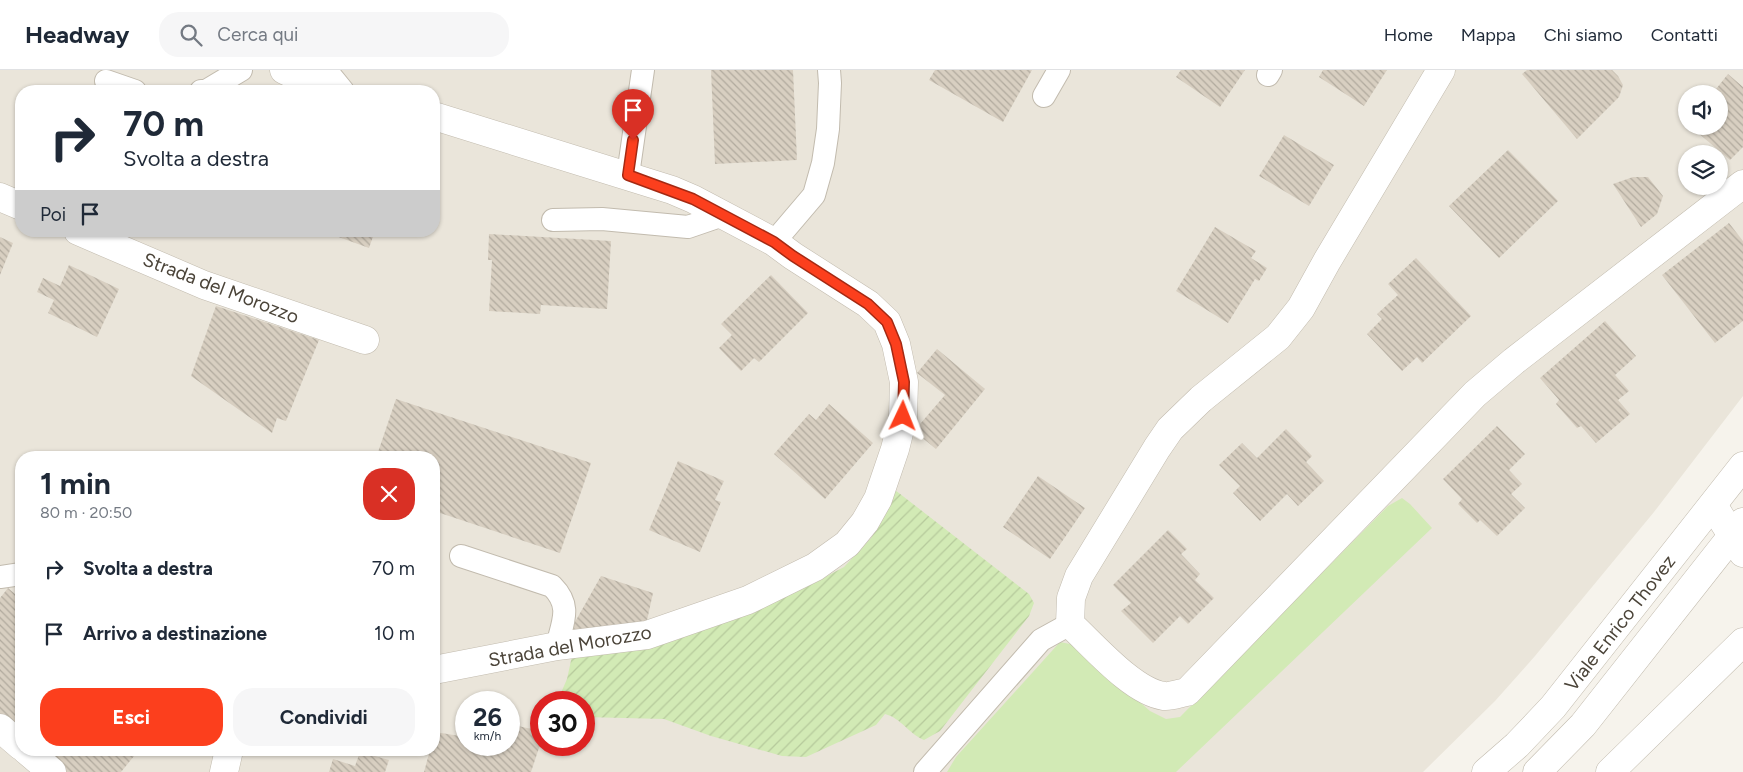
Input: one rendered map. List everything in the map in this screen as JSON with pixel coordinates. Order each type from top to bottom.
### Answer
[{"type":"street","points":[[284,70],[317,85]]},
{"type":"street","points":[[1441,70],[1301,308],[1278,337],[1202,399],[1170,430],[1157,448],[1079,576],[1071,598],[1070,624],[1117,669],[1146,690],[1165,696],[1187,692],[1475,394],[1514,361],[1743,184]]},
{"type":"street","name":"Strada del Morozzo","points":[[440,118],[628,175],[693,199],[774,242],[868,304],[887,322],[896,344],[904,382],[903,416],[895,449],[878,499],[865,522],[847,544],[815,567],[748,600],[647,635],[557,646],[440,669]]},
{"type":"street","points":[[0,197],[15,203]]},
{"type":"street","name":"Strada del Morozzo","points":[[92,237],[204,285],[365,340]]},
{"type":"street","name":"Viale Enrico Thovez","points":[[1486,772],[1517,745],[1553,707],[1713,504],[1739,479]]},
{"type":"street","points":[[1713,504],[1741,531]]},
{"type":"street","name":"Viale Enrico Thovez","points":[[1536,772],[1583,725],[1741,531]]},
{"type":"street","points":[[1610,772],[1743,642]]},
{"type":"street","points":[[0,728],[15,741]]},
{"type":"street","points":[[33,756],[52,772]]},
{"type":"street","points":[[224,772],[228,756]]},
{"type":"lane","points":[[216,85],[241,70]]},
{"type":"lane","points":[[326,70],[338,85]]},
{"type":"lane","points":[[628,175],[644,70]]},
{"type":"lane","points":[[774,242],[814,195],[823,163],[828,129],[829,70]]},
{"type":"lane","points":[[1044,96],[1060,70]]},
{"type":"lane","points":[[106,81],[118,85]]},
{"type":"lane","points":[[553,220],[602,219],[688,227],[723,215]]},
{"type":"lane","points":[[461,556],[552,586],[560,594],[565,606],[557,646]]},
{"type":"lane","points":[[0,578],[15,575]]},
{"type":"lane","points":[[925,772],[1040,640],[1070,624]]},
{"type":"shaded area","points":[[0,70],[1743,70],[1743,396],[1654,512],[1535,656],[1495,701],[1423,772],[0,772]]},
{"type":"green space","points":[[895,490],[1029,594],[1034,603],[1029,616],[940,731],[924,740],[896,719],[885,714],[876,725],[806,757],[782,756],[711,736],[664,719],[595,717],[595,691],[562,691],[567,679],[572,656],[708,628],[814,583],[844,567],[871,538],[884,517]]},
{"type":"green space","points":[[1402,498],[1432,528],[1176,772],[947,772],[956,757],[1060,642],[1075,645],[1150,711],[1166,719],[1180,717],[1388,506]]},
{"type":"building","points":[[711,70],[793,70],[797,160],[715,164]]},
{"type":"building","points":[[935,70],[1032,70],[1003,122],[929,80]]},
{"type":"building","points":[[1181,70],[1245,70],[1220,107],[1176,77]]},
{"type":"building","points":[[1323,70],[1387,70],[1364,106],[1319,77]]},
{"type":"building","points":[[1527,70],[1612,70],[1623,85],[1619,97],[1577,139],[1522,74]]},
{"type":"building","points":[[1728,74],[1743,87],[1743,147],[1730,160],[1728,158],[1728,145],[1712,145],[1701,135],[1728,135],[1728,85],[1719,85]]},
{"type":"building","points":[[1284,135],[1334,165],[1309,206],[1259,176]]},
{"type":"building","points":[[1508,150],[1558,201],[1499,258],[1449,206]]},
{"type":"building","points":[[1633,177],[1648,177],[1663,196],[1657,214],[1641,227],[1613,184]]},
{"type":"building","points":[[1729,223],[1743,241],[1743,321],[1715,343],[1662,275]]},
{"type":"building","points":[[1215,227],[1256,251],[1251,258],[1267,268],[1259,281],[1255,279],[1228,323],[1176,291]]},
{"type":"building","points":[[489,234],[611,241],[607,309],[541,305],[540,314],[489,311],[492,260],[488,260]]},
{"type":"building","points":[[0,237],[13,243],[0,275]]},
{"type":"building","points":[[339,237],[373,237],[369,248]]},
{"type":"building","points":[[1416,258],[1471,316],[1422,363],[1417,357],[1402,371],[1367,334],[1382,319],[1377,314],[1398,295],[1388,284]]},
{"type":"building","points":[[69,265],[119,289],[97,337],[48,313],[54,300],[37,292],[43,278],[60,286]]},
{"type":"building","points":[[771,275],[808,313],[759,362],[754,358],[741,371],[719,348],[732,335],[721,324]]},
{"type":"building","points":[[216,306],[319,340],[286,421],[277,418],[272,433],[191,376]]},
{"type":"building","points":[[1605,321],[1636,356],[1615,375],[1629,391],[1618,400],[1630,414],[1596,443],[1581,426],[1577,428],[1556,404],[1559,400],[1540,378]]},
{"type":"building","points":[[937,349],[985,389],[936,449],[914,431],[945,395],[917,373]]},
{"type":"building","points":[[396,399],[591,463],[560,553],[440,513],[440,451],[378,451]]},
{"type":"building","points":[[829,404],[873,443],[825,499],[774,454],[809,414],[816,420]]},
{"type":"building","points":[[1497,426],[1525,454],[1509,470],[1522,484],[1511,494],[1525,508],[1497,536],[1480,520],[1477,523],[1458,504],[1462,499],[1443,479]]},
{"type":"building","points":[[1286,429],[1312,456],[1306,462],[1324,481],[1298,506],[1287,494],[1260,521],[1233,493],[1240,486],[1219,465],[1242,443],[1257,458]]},
{"type":"building","points":[[678,461],[724,481],[715,500],[721,502],[700,552],[649,530]]},
{"type":"building","points":[[1038,476],[1085,508],[1050,559],[1003,527]]},
{"type":"building","points":[[1168,530],[1187,549],[1181,554],[1200,574],[1195,580],[1214,598],[1188,624],[1180,616],[1153,643],[1121,611],[1131,603],[1113,585]]},
{"type":"building","points":[[601,576],[653,593],[644,634],[574,639],[574,629],[571,629]]},
{"type":"building","points":[[8,588],[15,594],[15,731],[0,718],[0,598]]},
{"type":"building","points":[[520,726],[530,729],[530,756],[536,756],[531,772],[424,772],[428,756],[440,756],[440,733],[455,735],[455,756],[520,756]]},
{"type":"building","points":[[45,756],[134,756],[121,772],[64,772]]},
{"type":"building","points":[[359,756],[374,756],[389,760],[385,772],[329,772],[333,759],[355,766]]},
{"type":"route","points":[[633,140],[628,175],[693,199],[774,242],[868,304],[887,322],[896,344],[904,382],[903,416]]}]
